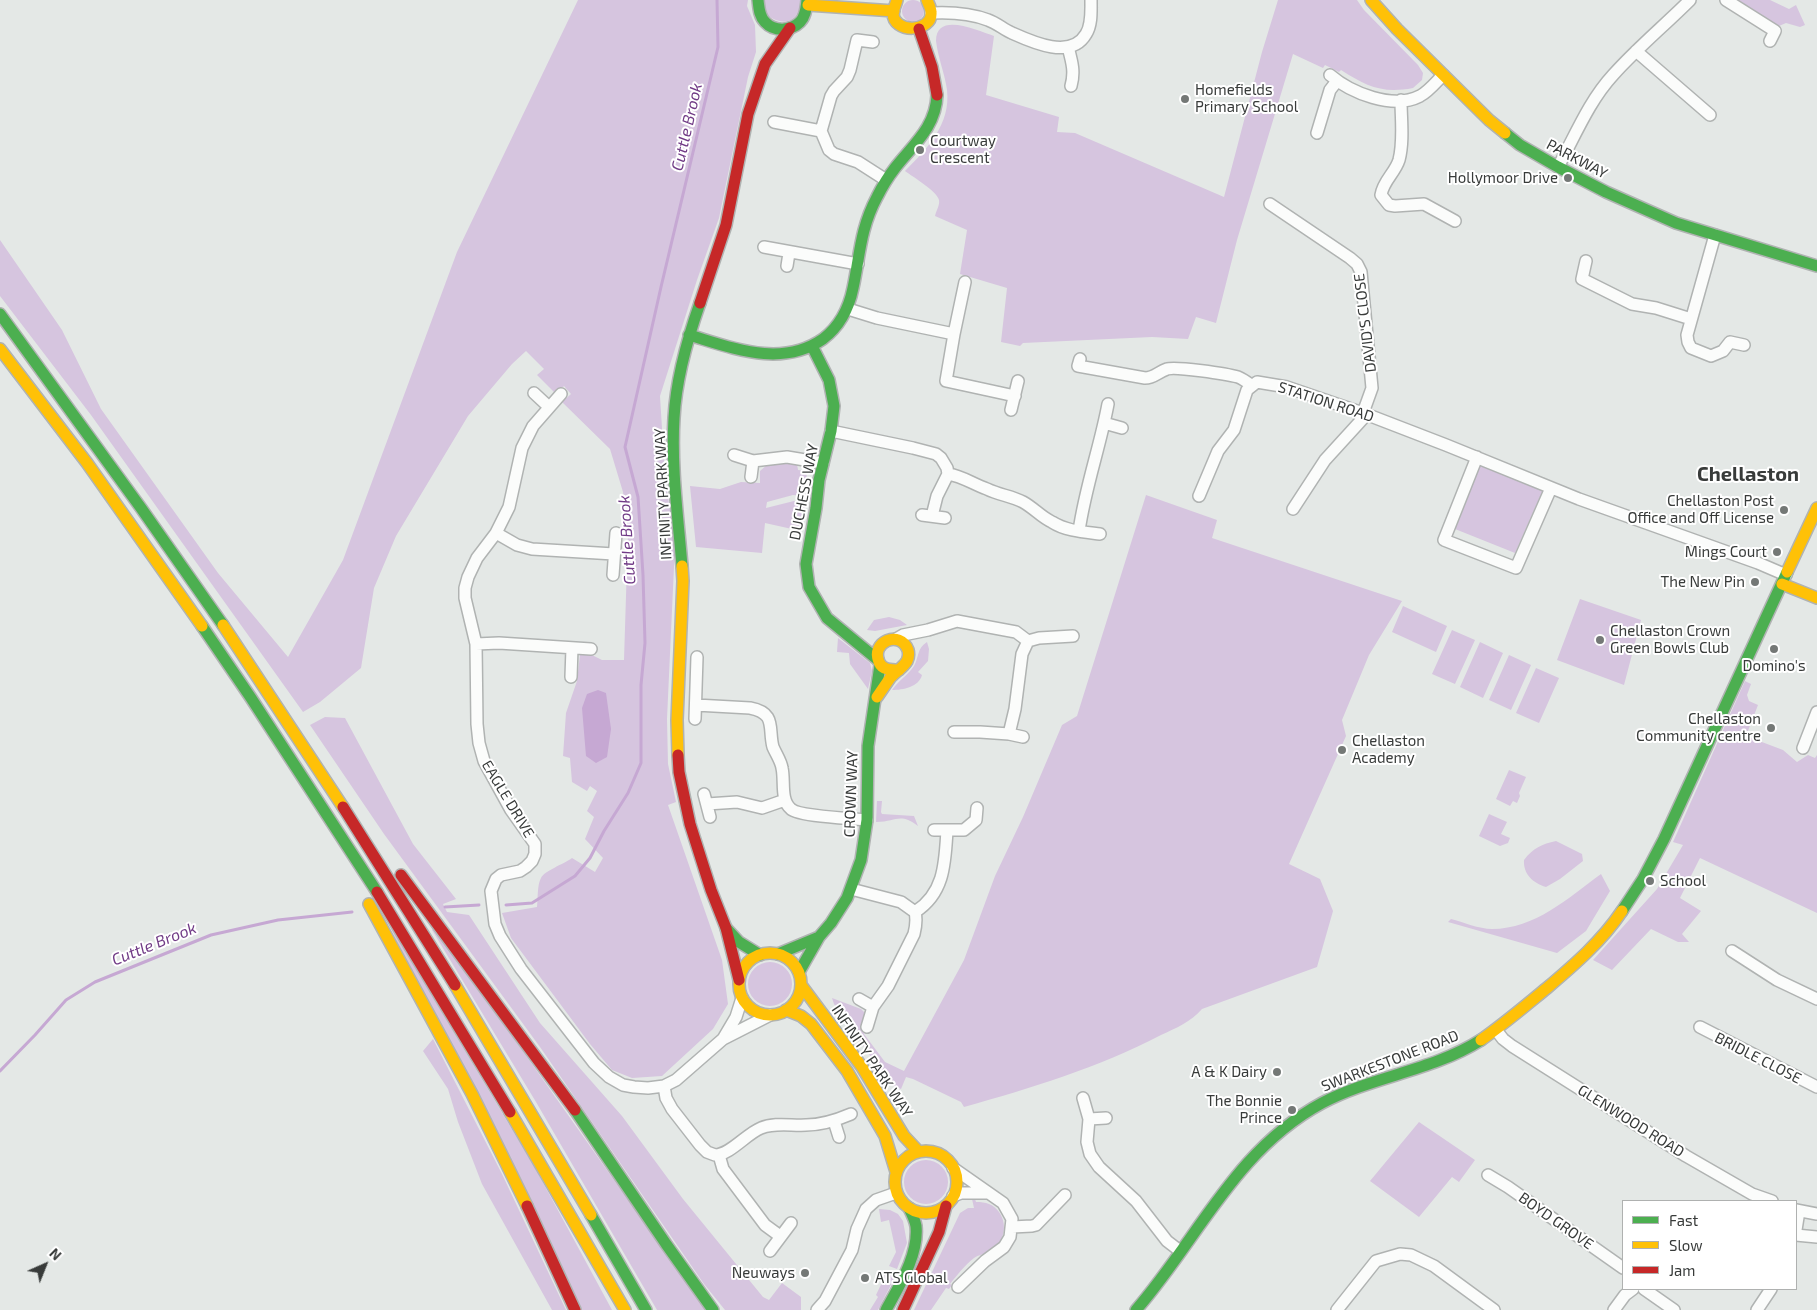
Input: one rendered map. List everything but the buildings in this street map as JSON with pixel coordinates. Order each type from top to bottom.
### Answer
[{"type":"main road","name":"INFINITY PARK WAY","points":[[758,0],[759,14],[765,32],[765,64]]},
{"type":"main road","points":[[807,2],[896,6],[894,17],[902,27],[913,30],[920,29],[928,22],[931,7],[927,0]]},
{"type":"main road","name":"PARKWAY","points":[[1371,0],[1443,75],[1503,133],[1520,145],[1606,192],[1676,223],[1816,264]]},
{"type":"main road","name":"INFINITY PARK WAY","points":[[739,980],[726,928],[711,890],[690,824],[678,756],[677,720],[683,581],[674,460],[674,417],[681,367],[689,335],[720,249],[748,114],[765,64],[790,28],[803,19],[807,13],[807,2]]},
{"type":"main road","points":[[765,32],[784,31],[790,28]]},
{"type":"main road","points":[[689,335],[758,354],[777,355],[792,353],[812,346],[829,334],[848,309],[853,294],[859,247],[866,220],[886,180],[928,129],[936,106],[935,78],[920,29]]},
{"type":"main road","points":[[0,314],[85,428],[316,764],[477,1021],[646,1310]]},
{"type":"main road","name":"DUCHESS WAY","points":[[812,346],[829,380],[834,406],[806,564],[807,574],[814,598],[822,612],[879,663]]},
{"type":"main road","points":[[0,349],[159,562],[290,757],[434,984],[625,1310]]},
{"type":"main road","name":"SWARKESTONE ROAD","points":[[1136,1310],[1162,1278],[1215,1202],[1241,1170],[1276,1136],[1306,1113],[1333,1097],[1412,1072],[1444,1060],[1473,1045],[1496,1030],[1545,990],[1612,925],[1632,898],[1669,828],[1817,508]]},
{"type":"main road","points":[[1784,579],[1817,598]]},
{"type":"main road","name":"DUCHESS WAY","points":[[847,633],[881,644]]},
{"type":"main road","name":"CROWN WAY","points":[[799,972],[819,937],[837,914],[851,889],[861,860],[867,820],[868,746],[879,663],[877,652],[881,644],[889,639],[896,639]]},
{"type":"main road","points":[[896,639],[904,645],[908,652]]},
{"type":"main road","name":"CROWN WAY","points":[[875,700],[884,686],[907,662],[908,652]]},
{"type":"main road","points":[[879,663],[888,670],[898,670]]},
{"type":"main road","points":[[290,757],[353,877]]},
{"type":"main road","points":[[316,764],[390,860],[585,1123],[666,1244],[713,1310]]},
{"type":"main road","points":[[363,894],[472,1094],[535,1222],[575,1310]]},
{"type":"main road","name":"INFINITY PARK WAY","points":[[726,928],[739,942],[760,955]]},
{"type":"main road","name":"CROWN WAY","points":[[778,954],[819,937]]},
{"type":"main road","points":[[778,954],[791,961],[799,972],[801,985],[798,998],[786,1010],[770,1015],[759,1013],[751,1008],[742,998],[739,980],[748,963],[760,955],[778,954]]},
{"type":"main road","name":"INFINITY PARK WAY","points":[[801,985],[858,1061],[904,1136],[918,1151]]},
{"type":"main road","name":"INFINITY PARK WAY","points":[[786,1010],[801,1016],[811,1024],[847,1071],[885,1136],[896,1172]]},
{"type":"main road","points":[[902,1310],[939,1232],[946,1206],[953,1196],[957,1179],[947,1159],[939,1154],[929,1151],[918,1151],[904,1159],[896,1172],[894,1183],[896,1193],[902,1202],[915,1211],[928,1213],[940,1210],[946,1206]]},
{"type":"main road","points":[[886,1310],[904,1274],[915,1238],[914,1218],[909,1208]]},
{"type":"street","points":[[931,13],[970,14],[1038,43],[1068,47],[1082,40],[1086,34],[1091,0]]},
{"type":"street","points":[[1558,167],[1595,99],[1612,76],[1690,0]]},
{"type":"street","points":[[1726,0],[1775,31],[1770,41]]},
{"type":"street","points":[[845,38],[873,42]]},
{"type":"street","points":[[857,40],[850,70],[847,77],[831,96],[821,131],[829,150],[834,154],[858,162],[886,180]]},
{"type":"street","points":[[1068,47],[1074,69],[1070,86]]},
{"type":"street","points":[[1636,51],[1710,115]]},
{"type":"street","points":[[1317,133],[1333,78],[1366,97],[1401,100],[1422,95],[1443,75]]},
{"type":"street","points":[[1401,100],[1401,140],[1398,162],[1385,182],[1381,195],[1389,205],[1424,204],[1455,221]]},
{"type":"street","points":[[774,122],[821,131]]},
{"type":"street","points":[[1281,212],[1288,201]]},
{"type":"street","name":"DAVID'S CLOSE","points":[[1270,204],[1350,258],[1357,264],[1361,272],[1372,388],[1365,414]]},
{"type":"street","points":[[1715,235],[1691,319],[1687,335],[1688,342],[1690,348],[1711,356],[1723,351],[1730,342],[1744,345]]},
{"type":"street","points":[[764,247],[858,264]]},
{"type":"street","points":[[787,266],[789,252]]},
{"type":"street","points":[[1586,261],[1582,279],[1632,304],[1656,308],[1691,319]]},
{"type":"street","points":[[965,282],[946,382],[1015,396]]},
{"type":"street","points":[[848,309],[877,318],[954,334]]},
{"type":"street","points":[[1080,359],[1078,366],[1145,378],[1154,377],[1167,369],[1178,369],[1240,378],[1251,385],[1247,390],[1234,430],[1218,451],[1199,496]]},
{"type":"street","points":[[1011,410],[1018,382]]},
{"type":"street","name":"STATION ROAD","points":[[1251,385],[1257,382],[1287,387],[1365,414],[1551,488],[1758,563],[1784,579]]},
{"type":"street","points":[[534,392],[549,407]]},
{"type":"street","name":"EAGLE DRIVE","points":[[561,394],[533,426],[522,448],[509,507],[496,534],[477,558],[465,588],[465,598],[476,644],[479,743],[484,760],[511,810],[535,844],[535,854],[526,867],[520,871],[501,875],[492,886],[493,914],[500,936],[521,969],[594,1063],[609,1078],[623,1085],[634,1087],[664,1086],[686,1073],[723,1039],[770,1015]]},
{"type":"street","points":[[1079,531],[1086,490],[1098,452],[1108,404]]},
{"type":"street","points":[[1293,509],[1325,460],[1365,414]]},
{"type":"street","points":[[1104,423],[1122,428]]},
{"type":"street","points":[[831,430],[936,454],[945,463],[948,474],[927,516],[945,518]]},
{"type":"street","points":[[734,455],[753,461],[786,457],[823,463]]},
{"type":"street","points":[[1477,457],[1444,540],[1516,568],[1551,488]]},
{"type":"street","points":[[751,477],[753,461]]},
{"type":"street","points":[[948,474],[956,475],[988,490],[1015,498],[1059,526],[1100,534]]},
{"type":"street","points":[[1191,481],[1204,485]]},
{"type":"street","points":[[612,575],[616,533]]},
{"type":"street","points":[[496,534],[517,545],[532,549],[614,554]]},
{"type":"street","name":"CROWN WAY","points":[[896,639],[906,634],[928,630],[949,622],[968,622],[1016,632],[1028,641]]},
{"type":"street","name":"CROWN WAY","points":[[908,652],[912,645],[928,630]]},
{"type":"street","points":[[1009,734],[1015,709],[1022,654],[1028,641],[1039,638],[1073,636]]},
{"type":"street","points":[[476,644],[499,643],[591,649]]},
{"type":"street","points":[[571,677],[572,648]]},
{"type":"street","points":[[695,719],[697,657]]},
{"type":"street","points":[[696,705],[750,708],[757,710],[766,717],[772,730],[773,746],[782,769],[785,800],[790,809],[802,814],[867,820]]},
{"type":"street","points":[[1803,748],[1817,712]]},
{"type":"street","points":[[954,732],[1009,734],[1023,737]]},
{"type":"street","points":[[710,817],[706,799],[737,802],[762,808],[785,800]]},
{"type":"street","points":[[934,830],[964,830],[976,820],[977,808]]},
{"type":"street","points":[[915,912],[925,906],[942,878],[947,830]]},
{"type":"street","points":[[851,889],[901,902],[915,912],[917,922],[914,934],[888,986],[873,1007],[867,1027]]},
{"type":"street","points":[[1732,951],[1777,980],[1817,999]]},
{"type":"street","name":"EAGLE DRIVE","points":[[723,1039],[736,1017],[742,998]]},
{"type":"street","points":[[859,1000],[873,1007]]},
{"type":"street","name":"BRIDLE CLOSE","points":[[1700,1027],[1817,1087]]},
{"type":"street","name":"GLENWOOD ROAD","points":[[1496,1030],[1512,1046],[1686,1156],[1752,1194],[1769,1200]]},
{"type":"street","points":[[664,1086],[666,1098],[672,1109],[700,1146],[707,1152],[719,1155],[728,1151],[744,1137],[762,1128],[776,1125],[808,1125],[834,1121],[851,1114]]},
{"type":"street","points":[[1083,1098],[1089,1119],[1087,1142],[1090,1154],[1099,1167],[1136,1201],[1167,1241],[1180,1251]]},
{"type":"street","points":[[1089,1119],[1106,1118]]},
{"type":"street","points":[[834,1121],[838,1137]]},
{"type":"street","points":[[719,1155],[723,1169],[765,1225],[780,1236]]},
{"type":"street","points":[[953,1168],[1003,1203],[1012,1219],[1010,1237],[1004,1247],[985,1261],[958,1287]]},
{"type":"street","name":"BOYD GROVE","points":[[1491,1181],[1622,1267]]},
{"type":"street","points":[[817,1310],[825,1301],[852,1250],[857,1229],[866,1209],[876,1200],[896,1193]]},
{"type":"street","points":[[953,1196],[961,1193],[987,1193]]},
{"type":"street","points":[[1012,1227],[1036,1224],[1065,1195]]},
{"type":"street","points":[[1797,1210],[1817,1214]]},
{"type":"street","points":[[770,1251],[791,1223]]},
{"type":"street","points":[[1797,1235],[1817,1237]]},
{"type":"street","points":[[1338,1310],[1376,1261],[1400,1254],[1411,1255],[1427,1262],[1494,1310]]},
{"type":"street","points":[[1614,1310],[1625,1295],[1632,1290]]},
{"type":"street","points":[[1645,1290],[1674,1310]]},
{"type":"street","points":[[1757,1310],[1770,1290]]},
{"type":"shaded area","points":[[578,0],[748,0],[747,6],[755,25],[756,52],[748,77],[719,218],[660,396],[665,477],[675,545],[667,719],[668,764],[676,802],[668,805],[722,960],[728,1004],[713,1029],[662,1076],[632,1078],[612,1070],[590,1044],[511,938],[502,913],[537,907],[539,884],[543,875],[572,858],[595,872],[603,858],[585,839],[594,817],[587,811],[597,791],[590,786],[587,791],[572,782],[570,758],[563,756],[566,713],[577,681],[580,655],[592,655],[602,660],[624,660],[628,532],[623,492],[610,449],[562,402],[571,394],[564,386],[559,391],[554,392],[537,375],[544,369],[526,351],[512,364],[468,416],[396,536],[374,588],[361,668],[320,702],[303,712],[91,415],[0,296],[0,240],[62,330],[101,409],[218,573],[288,657],[343,560],[457,252]]},
{"type":"shaded area","points":[[764,0],[800,0],[794,18],[786,22],[768,16]]},
{"type":"shaded area","points":[[913,0],[921,3],[924,11],[921,19],[913,22],[905,19],[902,11],[905,3]]},
{"type":"shaded area","points":[[1278,0],[1357,0],[1364,10],[1418,65],[1423,73],[1422,80],[1413,88],[1402,90],[1383,89],[1358,80],[1341,70],[1339,72],[1325,65],[1323,68],[1293,54],[1237,240],[1216,323],[1196,317],[1188,339],[1152,337],[1023,343],[1020,346],[1001,342],[1007,288],[960,274],[967,230],[935,216],[939,204],[937,196],[905,171],[929,145],[936,135],[945,114],[947,90],[936,41],[938,32],[943,27],[959,25],[994,36],[986,95],[1059,117],[1057,132],[1075,133],[1224,197],[1262,52]]},
{"type":"shaded area","points":[[1735,0],[1770,0],[1789,9],[1796,5],[1805,25],[1800,27],[1786,23],[1779,26]]},
{"type":"shaded area","points":[[768,464],[797,464],[798,470],[807,471],[805,496],[793,495],[767,502],[766,508],[794,501],[805,503],[801,531],[765,523],[762,553],[696,547],[690,486],[720,489],[741,482],[760,483],[760,471]]},
{"type":"shaded area","points":[[1480,464],[1543,490],[1515,553],[1455,529]]},
{"type":"shaded area","points":[[1146,495],[1217,520],[1212,538],[1402,601],[1369,655],[1342,720],[1346,736],[1289,864],[1320,879],[1333,911],[1317,967],[1202,1009],[1183,1024],[1113,1058],[1039,1085],[989,1100],[964,1107],[961,1102],[906,1077],[901,1089],[890,1084],[834,1004],[832,998],[861,1009],[868,1016],[864,1034],[885,1062],[904,1071],[964,960],[995,876],[1023,817],[1062,725],[1077,716]]},
{"type":"shaded area","name":"Chellaston Crown Green Bowls Club","points":[[1580,599],[1641,620],[1624,685],[1557,660]]},
{"type":"shaded area","points":[[1403,606],[1447,626],[1436,652],[1392,632]]},
{"type":"shaded area","points":[[889,617],[900,620],[907,625],[875,631],[867,630],[874,620]]},
{"type":"shaded area","points":[[1452,630],[1475,640],[1455,684],[1432,674]]},
{"type":"shaded area","points":[[838,638],[870,663],[872,671],[868,689],[850,664],[849,653],[837,652]]},
{"type":"shaded area","points":[[927,642],[929,649],[928,661],[918,672],[922,675],[918,682],[910,687],[892,690],[914,666],[920,650]]},
{"type":"shaded area","points":[[1480,642],[1503,653],[1483,698],[1460,687]]},
{"type":"shaded area","points":[[1509,655],[1531,665],[1511,710],[1489,700]]},
{"type":"shaded area","points":[[1536,668],[1559,678],[1539,723],[1516,713]]},
{"type":"shaded area","points":[[1745,681],[1751,684],[1747,695],[1749,701],[1758,705],[1746,736],[1783,750],[1797,762],[1808,755],[1815,758],[1817,755],[1817,913],[1700,858],[1680,898],[1701,911],[1682,934],[1689,942],[1678,942],[1651,929],[1612,970],[1593,960],[1657,889],[1683,845],[1673,842]]},
{"type":"shaded area","points":[[598,690],[606,693],[611,729],[607,757],[596,763],[586,756],[582,708],[587,694]]},
{"type":"shaded area","points":[[325,717],[345,718],[413,844],[456,899],[443,904],[447,912],[469,915],[540,1023],[622,1116],[683,1199],[763,1297],[769,1300],[782,1283],[801,1297],[801,1310],[725,1310],[704,1284],[540,1047],[384,834],[310,725]]},
{"type":"shaded area","points":[[1509,770],[1526,777],[1517,803],[1513,801],[1510,806],[1496,799]]},
{"type":"shaded area","points":[[877,801],[882,801],[882,814],[914,816],[918,826],[906,819],[876,822]]},
{"type":"shaded area","points":[[1489,814],[1507,822],[1501,834],[1510,838],[1508,843],[1500,846],[1479,836]]},
{"type":"shaded area","points":[[1556,841],[1582,854],[1583,861],[1560,879],[1546,887],[1537,883],[1527,874],[1524,860],[1538,847]]},
{"type":"shaded area","points":[[1601,874],[1610,891],[1586,931],[1557,953],[1448,922],[1451,919],[1487,929],[1508,928],[1523,924],[1563,902]]},
{"type":"shaded area","points":[[386,919],[534,1166],[612,1310],[581,1310]]},
{"type":"shaded area","points":[[435,927],[706,1310],[657,1310],[536,1102],[432,930]]},
{"type":"shaded area","points":[[770,962],[782,966],[788,972],[792,984],[788,996],[782,1002],[770,1006],[758,1002],[752,996],[748,984],[752,972],[758,966]]},
{"type":"shaded area","points":[[433,1039],[502,1174],[566,1310],[552,1310],[482,1184],[458,1122],[448,1089],[423,1051]]},
{"type":"shaded area","points":[[1419,1122],[1475,1160],[1459,1182],[1452,1177],[1419,1217],[1370,1181]]},
{"type":"shaded area","points":[[926,1160],[938,1164],[944,1170],[948,1182],[944,1194],[938,1200],[926,1204],[914,1200],[908,1194],[904,1182],[908,1170],[914,1164]]},
{"type":"shaded area","points":[[972,1199],[975,1199],[976,1202],[989,1204],[999,1212],[1004,1223],[1001,1240],[994,1249],[976,1257],[967,1264],[950,1284],[952,1285],[949,1289],[946,1288],[931,1310],[914,1310],[960,1213],[968,1208],[974,1208]]},
{"type":"shaded area","points":[[879,1209],[890,1210],[898,1214],[903,1221],[907,1243],[897,1269],[889,1266],[896,1252],[889,1220],[881,1222]]},
{"type":"shaded area","points":[[887,1272],[896,1275],[878,1310],[870,1310],[878,1297],[876,1295],[885,1276],[881,1273]]},
{"type":"waterway","name":"Cuttle Brook","points":[[506,905],[532,903],[575,876],[590,858],[604,831],[628,793],[641,763],[641,685],[645,643],[643,575],[638,497],[625,447],[718,47],[717,0]]},
{"type":"waterway","name":"Cuttle Brook","points":[[445,907],[479,905]]},
{"type":"waterway","name":"Cuttle Brook","points":[[0,1071],[66,1000],[95,982],[211,935],[278,920],[352,912]]},
{"type":"traffic: fast","points":[[758,0],[763,20],[778,29],[787,29],[802,20],[807,0]]},
{"type":"traffic: fast","points":[[689,335],[740,350],[774,354],[807,348],[829,334],[843,316],[849,303],[861,242],[871,209],[890,175],[928,126],[933,117],[937,95]]},
{"type":"traffic: fast","points":[[1505,133],[1520,145],[1558,167],[1606,192],[1676,223],[1817,266]]},
{"type":"traffic: fast","points":[[682,566],[674,473],[673,436],[675,403],[683,360],[700,303]]},
{"type":"traffic: fast","points":[[0,314],[141,508],[223,625]]},
{"type":"traffic: fast","points":[[812,346],[829,380],[834,406],[831,431],[819,480],[806,564],[809,587],[827,618],[878,660]]},
{"type":"traffic: fast","points":[[1622,911],[1643,879],[1664,839],[1787,572]]},
{"type":"traffic: fast","points":[[202,626],[377,892]]},
{"type":"traffic: fast","points":[[799,972],[819,937],[831,923],[847,898],[861,860],[867,820],[868,746],[880,665]]},
{"type":"traffic: fast","points":[[726,928],[739,942],[760,955]]},
{"type":"traffic: fast","points":[[778,954],[819,937]]},
{"type":"traffic: fast","points":[[1136,1310],[1241,1170],[1265,1145],[1292,1122],[1322,1103],[1341,1094],[1443,1059],[1481,1040]]},
{"type":"traffic: fast","points":[[575,1110],[713,1310]]},
{"type":"traffic: fast","points":[[886,1310],[907,1270],[914,1248],[916,1226],[909,1208]]},
{"type":"traffic: fast","points":[[591,1215],[646,1310]]},
{"type":"traffic: slow","points":[[897,0],[893,12],[894,19],[899,24],[912,28],[920,27],[930,19],[931,10],[927,0]]},
{"type":"traffic: slow","points":[[1371,0],[1397,29],[1489,120],[1505,133]]},
{"type":"traffic: slow","points":[[808,5],[894,11]]},
{"type":"traffic: slow","points":[[0,349],[87,463],[202,626]]},
{"type":"traffic: slow","points":[[1787,572],[1817,508]]},
{"type":"traffic: slow","points":[[678,755],[677,720],[682,566]]},
{"type":"traffic: slow","points":[[1782,584],[1817,598]]},
{"type":"traffic: slow","points":[[223,625],[343,807]]},
{"type":"traffic: slow","points":[[877,697],[890,678],[897,672],[899,670],[901,668],[907,661],[908,650],[899,640],[893,639],[882,644],[877,655],[880,665],[890,670],[899,670]]},
{"type":"traffic: slow","points":[[369,904],[472,1094],[527,1206]]},
{"type":"traffic: slow","points":[[1481,1040],[1523,1008],[1577,961],[1597,942],[1622,911]]},
{"type":"traffic: slow","points":[[770,953],[787,958],[792,962],[796,967],[801,984],[796,1001],[792,1006],[787,1010],[770,1015],[753,1010],[748,1006],[744,1001],[739,984],[744,967],[748,962],[753,958],[770,953]]},
{"type":"traffic: slow","points":[[455,985],[591,1215]]},
{"type":"traffic: slow","points":[[801,985],[862,1067],[904,1136],[918,1151]]},
{"type":"traffic: slow","points":[[786,1010],[801,1016],[811,1024],[847,1071],[885,1136],[896,1172]]},
{"type":"traffic: slow","points":[[510,1112],[625,1310]]},
{"type":"traffic: slow","points":[[920,1151],[932,1151],[948,1160],[955,1170],[957,1182],[955,1194],[948,1204],[932,1213],[920,1213],[909,1208],[900,1199],[895,1188],[895,1176],[900,1165],[909,1156],[920,1151]]},
{"type":"traffic: jam","points":[[700,303],[726,225],[748,114],[765,64],[790,28]]},
{"type":"traffic: jam","points":[[919,29],[932,67],[937,95]]},
{"type":"traffic: jam","points":[[678,755],[679,772],[690,824],[711,890],[726,928],[739,980]]},
{"type":"traffic: jam","points":[[343,807],[455,985]]},
{"type":"traffic: jam","points":[[401,875],[575,1110]]},
{"type":"traffic: jam","points":[[377,892],[510,1112]]},
{"type":"traffic: jam","points":[[527,1206],[575,1310]]},
{"type":"traffic: jam","points":[[903,1310],[939,1232],[946,1206]]},
{"type":"place","name":"Homefields Primary School","points":[[1185,99]]},
{"type":"place","name":"Courtway Crescent","points":[[920,150]]},
{"type":"place","name":"Hollymoor Drive","points":[[1568,178]]},
{"type":"place","name":"Chellaston Post Office and Off License","points":[[1784,510]]},
{"type":"place","name":"Mings Court","points":[[1777,552]]},
{"type":"place","name":"The New Pin","points":[[1755,582]]},
{"type":"place","name":"Chellaston Crown Green Bowls Club","points":[[1600,640]]},
{"type":"place","name":"Domino's","points":[[1774,649]]},
{"type":"place","name":"Chellaston Community centre","points":[[1771,728]]},
{"type":"place","name":"Chellaston Academy","points":[[1342,750]]},
{"type":"place","name":"School","points":[[1650,881]]},
{"type":"place","name":"A & K Dairy","points":[[1277,1072]]},
{"type":"place","name":"The Bonnie Prince","points":[[1292,1110]]},
{"type":"place","name":"Neuways","points":[[805,1273]]},
{"type":"place","name":"ATS Global","points":[[865,1278]]},
{"type":"district","name":"Chellaston","points":[[1748,474]]}]
